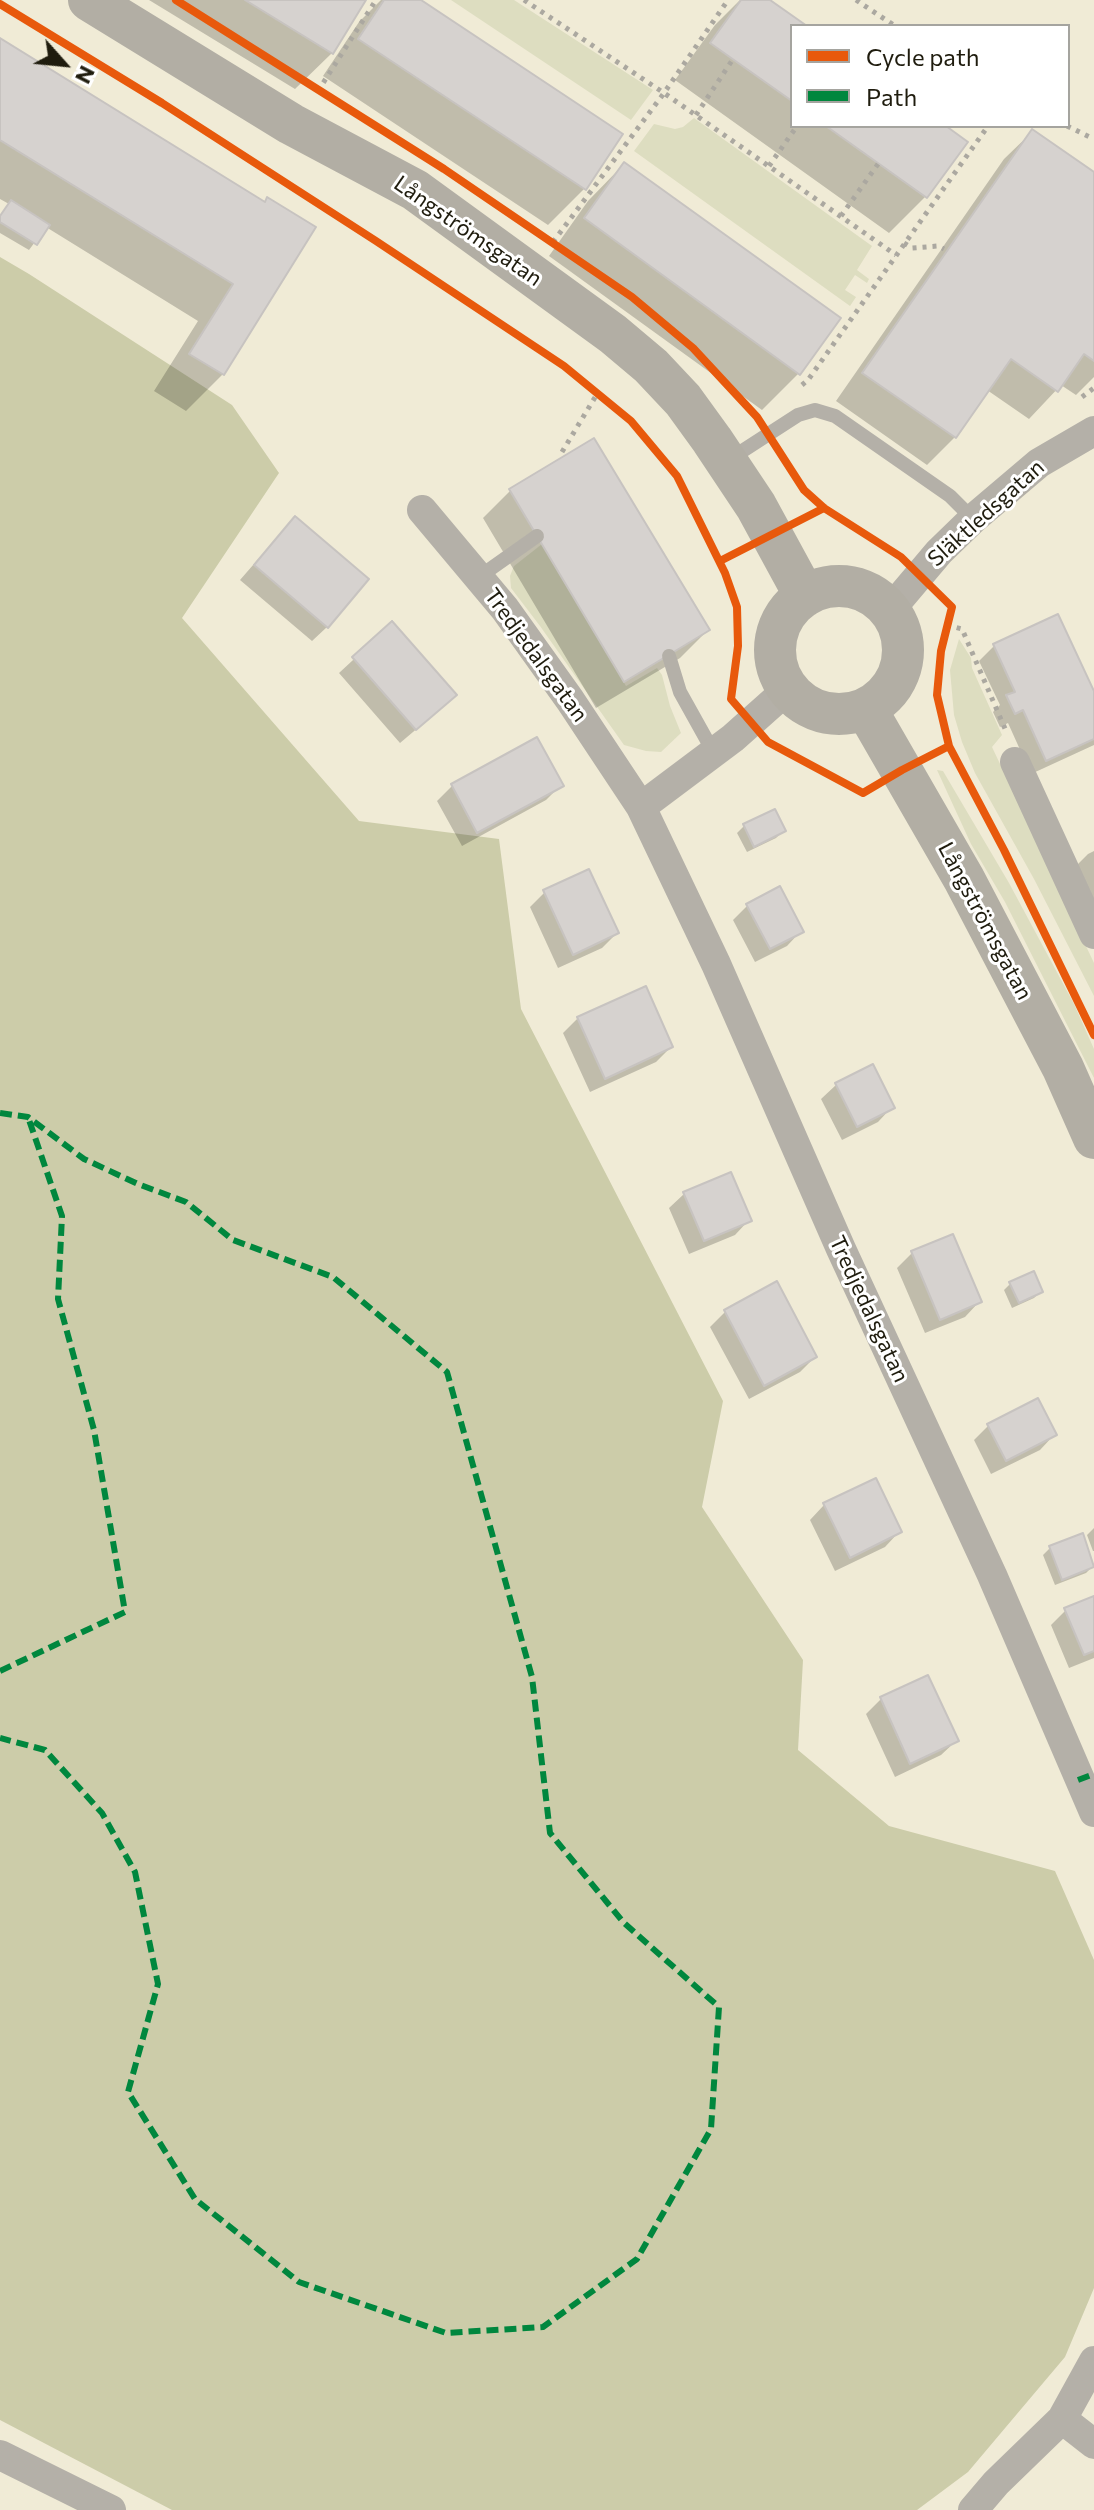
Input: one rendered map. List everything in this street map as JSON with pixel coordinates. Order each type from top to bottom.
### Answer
[{"type":"street","name":"Långströmsgatan","points":[[89,0],[291,124],[415,190],[613,334],[651,366],[683,400],[756,506],[805,596]]},
{"type":"street","name":"Släktledsgatan","points":[[890,610],[939,552],[973,519],[1039,463],[1094,431]]},
{"type":"street","name":"Tredjedalsgatan","points":[[422,510],[505,609],[641,807],[716,964],[841,1249],[992,1575],[1094,1812]]},
{"type":"street","points":[[841,586],[859,589],[876,597],[890,610],[899,627],[903,646],[902,665],[895,683],[882,698],[866,709],[850,714],[832,714],[800,701],[788,689],[779,674],[775,656],[776,639],[781,622],[791,607],[805,596],[822,588],[841,586]]},
{"type":"street","points":[[641,807],[714,753],[788,689]]},
{"type":"street","name":"Långströmsgatan","points":[[866,709],[971,893],[1063,1068],[1094,1138]]},
{"type":"street","points":[[1015,762],[1094,934]]},
{"type":"street","points":[[973,2510],[996,2483],[1062,2419],[1094,2361]]},
{"type":"street","points":[[1062,2419],[1094,2444]]},
{"type":"street","points":[[0,2455],[111,2510]]},
{"type":"lane","points":[[727,461],[798,415],[815,410],[835,416],[847,424],[950,496],[973,519]]},
{"type":"lane","points":[[479,577],[537,536]]},
{"type":"lane","points":[[669,656],[680,692],[714,753]]},
{"type":"path","points":[[318,91],[376,0]]},
{"type":"path","points":[[524,0],[664,93],[896,255]]},
{"type":"path","points":[[856,0],[892,24]]},
{"type":"path","points":[[531,274],[664,93],[725,1]]},
{"type":"path","points":[[695,115],[733,59]]},
{"type":"path","points":[[1070,127],[1094,139]]},
{"type":"path","points":[[769,166],[796,128]]},
{"type":"path","points":[[797,388],[808,380],[987,128]]},
{"type":"path","points":[[841,216],[878,164]]},
{"type":"path","points":[[903,243],[912,248],[938,246],[944,249]]},
{"type":"path","points":[[562,452],[597,394]]},
{"type":"path","points":[[947,625],[962,629],[1009,738],[1015,762]]},
{"type":"green space","points":[[451,0],[514,0],[653,90],[631,120]]},
{"type":"green space","points":[[694,118],[872,246],[857,270],[869,279],[867,283],[855,275],[845,290],[856,297],[850,306],[634,151],[654,124],[675,129]]},
{"type":"green space","points":[[0,257],[232,405],[279,473],[182,618],[359,821],[499,839],[521,1009],[723,1401],[702,1507],[803,1660],[798,1750],[889,1826],[1055,1871],[1094,1960],[1094,2288],[1065,2357],[968,2472],[917,2510],[172,2510],[0,2420]]},
{"type":"green space","points":[[542,544],[626,686],[657,668],[662,675],[681,733],[661,752],[624,745],[511,588],[510,576],[514,566]]},
{"type":"green space","points":[[959,639],[971,658],[972,668],[1002,735],[992,747],[1094,963],[1094,996],[975,773],[962,742],[954,715],[950,670]]},
{"type":"green space","points":[[937,770],[943,771],[1009,883],[1074,1004],[1094,1049],[1094,1078],[1005,902],[971,844]]},
{"type":"building","points":[[245,0],[366,0],[333,54]]},
{"type":"building","points":[[384,0],[421,0],[623,134],[586,190],[358,39]]},
{"type":"building","points":[[741,0],[770,0],[804,24],[790,24],[790,100],[710,43]]},
{"type":"building","points":[[0,38],[265,202],[267,197],[316,227],[224,375],[189,354],[233,284],[0,140]]},
{"type":"building","points":[[829,128],[949,128],[968,142],[927,198]]},
{"type":"building","points":[[1032,129],[1094,172],[1094,361],[1084,354],[1058,392],[1011,359],[956,438],[862,373]]},
{"type":"building","points":[[624,162],[841,318],[800,375],[584,218]]},
{"type":"building","points":[[11,200],[50,225],[37,245],[0,222],[0,216]]},
{"type":"building","points":[[594,438],[710,630],[624,682],[509,489]]},
{"type":"building","points":[[295,516],[369,579],[328,628],[254,565]]},
{"type":"building","points":[[1058,614],[1094,691],[1094,739],[1046,761],[1023,710],[1015,714],[1006,695],[1015,692],[993,644]]},
{"type":"building","points":[[392,621],[457,695],[416,730],[352,657]]},
{"type":"building","points":[[537,737],[564,786],[477,833],[451,784]]},
{"type":"building","points":[[775,809],[786,831],[754,847],[743,824]]},
{"type":"building","points":[[589,869],[619,933],[573,955],[543,890]]},
{"type":"building","points":[[780,886],[804,932],[770,949],[746,904]]},
{"type":"building","points":[[646,986],[673,1047],[605,1079],[577,1017]]},
{"type":"building","points":[[873,1064],[895,1108],[857,1127],[835,1083]]},
{"type":"building","points":[[731,1172],[752,1221],[704,1241],[683,1192]]},
{"type":"building","points":[[953,1234],[982,1302],[940,1320],[911,1251]]},
{"type":"building","points":[[1034,1271],[1043,1292],[1019,1303],[1009,1282]]},
{"type":"building","points":[[777,1281],[817,1357],[764,1386],[724,1310]]},
{"type":"building","points":[[1038,1398],[1057,1435],[1006,1461],[987,1424]]},
{"type":"building","points":[[876,1478],[902,1532],[850,1558],[823,1503]]},
{"type":"building","points":[[1083,1533],[1094,1567],[1062,1580],[1049,1546]]},
{"type":"building","points":[[1094,1596],[1094,1651],[1084,1655],[1064,1608]]},
{"type":"building","points":[[928,1675],[959,1741],[910,1764],[880,1697]]},
{"type":"marked path","points":[[0,1113],[28,1117],[84,1159],[186,1202],[233,1240],[333,1277],[447,1372],[532,1677],[550,1833],[624,1923],[719,2007],[711,2129],[637,2259],[543,2327],[446,2333],[299,2282],[195,2199],[128,2092],[158,1984],[135,1872],[102,1813],[45,1750],[0,1738]]},
{"type":"marked path","points":[[0,1671],[125,1612],[94,1430],[58,1299],[62,1216],[28,1117]]},
{"type":"marked path","points":[[1078,1780],[1094,1774]]},
{"type":"cycle path","points":[[176,0],[444,169],[632,297],[693,348],[757,417],[804,490],[824,508],[901,557],[952,607],[941,651],[937,695],[949,746],[1004,850],[1094,1035]]},
{"type":"cycle path","points":[[0,4],[162,103],[376,241],[564,366],[631,421],[677,476],[725,573],[737,607],[738,646],[731,699],[768,742],[863,793],[949,746]]},
{"type":"cycle path","points":[[720,561],[824,508]]}]
